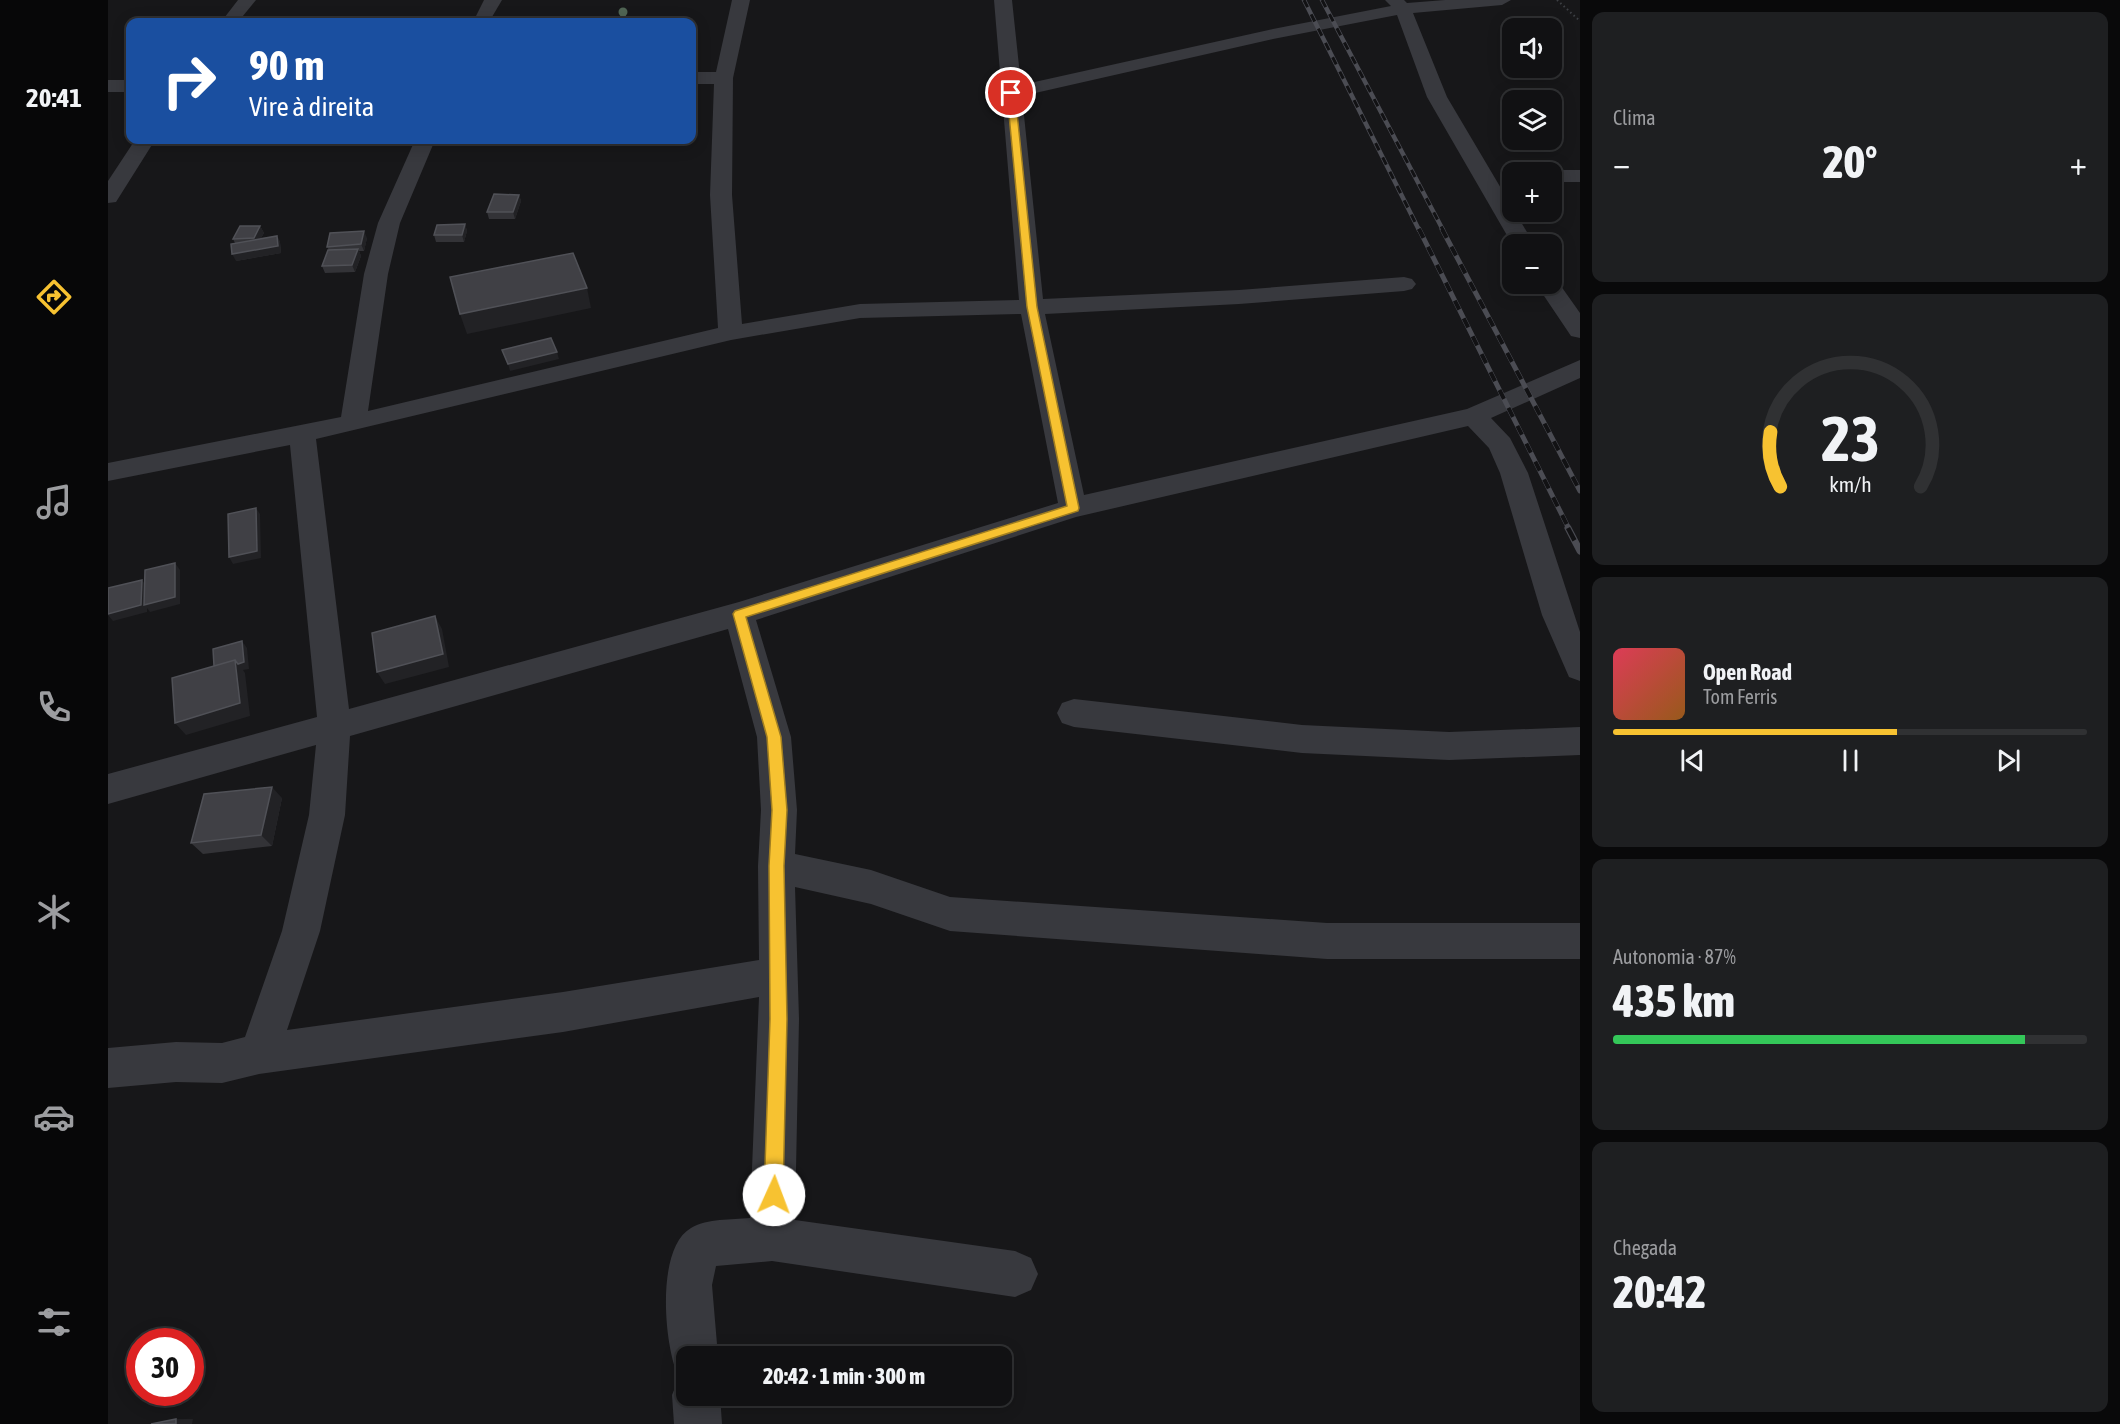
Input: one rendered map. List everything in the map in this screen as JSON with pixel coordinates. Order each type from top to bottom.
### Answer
[{"type":"street","points":[[232,18],[247,0]]},
{"type":"street","points":[[483,18],[493,0]]},
{"type":"street","points":[[731,333],[721,195],[724,78],[741,0]]},
{"type":"street","points":[[1003,0],[1032,307],[1074,508]]},
{"type":"street","points":[[1011,93],[1398,4],[1502,0]]},
{"type":"street","points":[[1398,4],[1437,97],[1491,176],[1518,234]]},
{"type":"street","points":[[696,78],[724,78]]},
{"type":"street","points":[[108,86],[126,86]]},
{"type":"street","points":[[108,198],[142,144]]},
{"type":"street","points":[[353,423],[376,274],[389,223],[423,144]]},
{"type":"street","points":[[1562,176],[1580,176]]},
{"type":"street","points":[[108,472],[353,423],[731,333],[860,310],[1032,307],[1239,297],[1404,284]]},
{"type":"street","points":[[1555,294],[1580,331]]},
{"type":"street","points":[[108,789],[739,614],[1074,508],[1474,416],[1580,368]]},
{"type":"street","points":[[1474,416],[1500,444],[1514,473],[1557,615],[1580,668]]},
{"type":"street","points":[[259,1054],[303,919],[327,815],[334,725],[302,433]]},
{"type":"street","points":[[739,614],[774,737],[779,810],[776,866],[778,975],[772,1239]]},
{"type":"street","points":[[1074,713],[1302,739],[1449,746],[1580,741]]},
{"type":"street","points":[[776,866],[870,887],[950,914],[1327,941],[1580,941]]},
{"type":"street","points":[[108,1068],[176,1062],[222,1063],[259,1054],[562,1012],[778,975]]},
{"type":"street","points":[[693,1346],[689,1284],[694,1255],[706,1244],[772,1239],[1015,1274]]},
{"type":"street","points":[[697,1406],[698,1424]]},
{"type":"path","points":[[1557,0],[1580,21]]},
{"type":"building","points":[[494,194],[519,195],[513,212],[487,212]]},
{"type":"building","points":[[465,224],[462,235],[434,235],[437,225]]},
{"type":"building","points":[[240,226],[260,226],[254,238],[233,239]]},
{"type":"building","points":[[364,231],[361,244],[327,247],[330,233]]},
{"type":"building","points":[[277,236],[278,246],[232,254],[231,244]]},
{"type":"building","points":[[358,249],[352,265],[322,266],[328,250]]},
{"type":"building","points":[[573,253],[587,288],[460,314],[450,277]]},
{"type":"building","points":[[551,338],[557,352],[508,364],[502,350]]},
{"type":"building","points":[[256,508],[257,551],[229,557],[228,514]]},
{"type":"building","points":[[175,563],[175,597],[144,605],[145,570]]},
{"type":"building","points":[[142,580],[141,605],[108,614],[108,588]]},
{"type":"building","points":[[435,616],[443,654],[377,672],[372,633]]},
{"type":"building","points":[[242,641],[244,662],[238,664],[235,660],[214,666],[213,649]]},
{"type":"building","points":[[235,660],[240,703],[175,723],[172,678]]},
{"type":"building","points":[[272,787],[261,835],[191,843],[204,794]]},
{"type":"building","points":[[176,1419],[176,1424],[151,1424]]},
{"type":"railway","points":[[1304,0],[1419,230]]},
{"type":"railway","points":[[1322,0],[1443,230]]},
{"type":"railway","points":[[1419,229],[1569,529]]},
{"type":"railway","points":[[1442,229],[1580,491]]},
{"type":"railway","points":[[1568,528],[1580,551]]},
{"type":"route","points":[[774,1195],[778,1019],[776,866],[779,810],[774,737],[739,614],[1074,508],[1032,307],[1011,93]]}]
